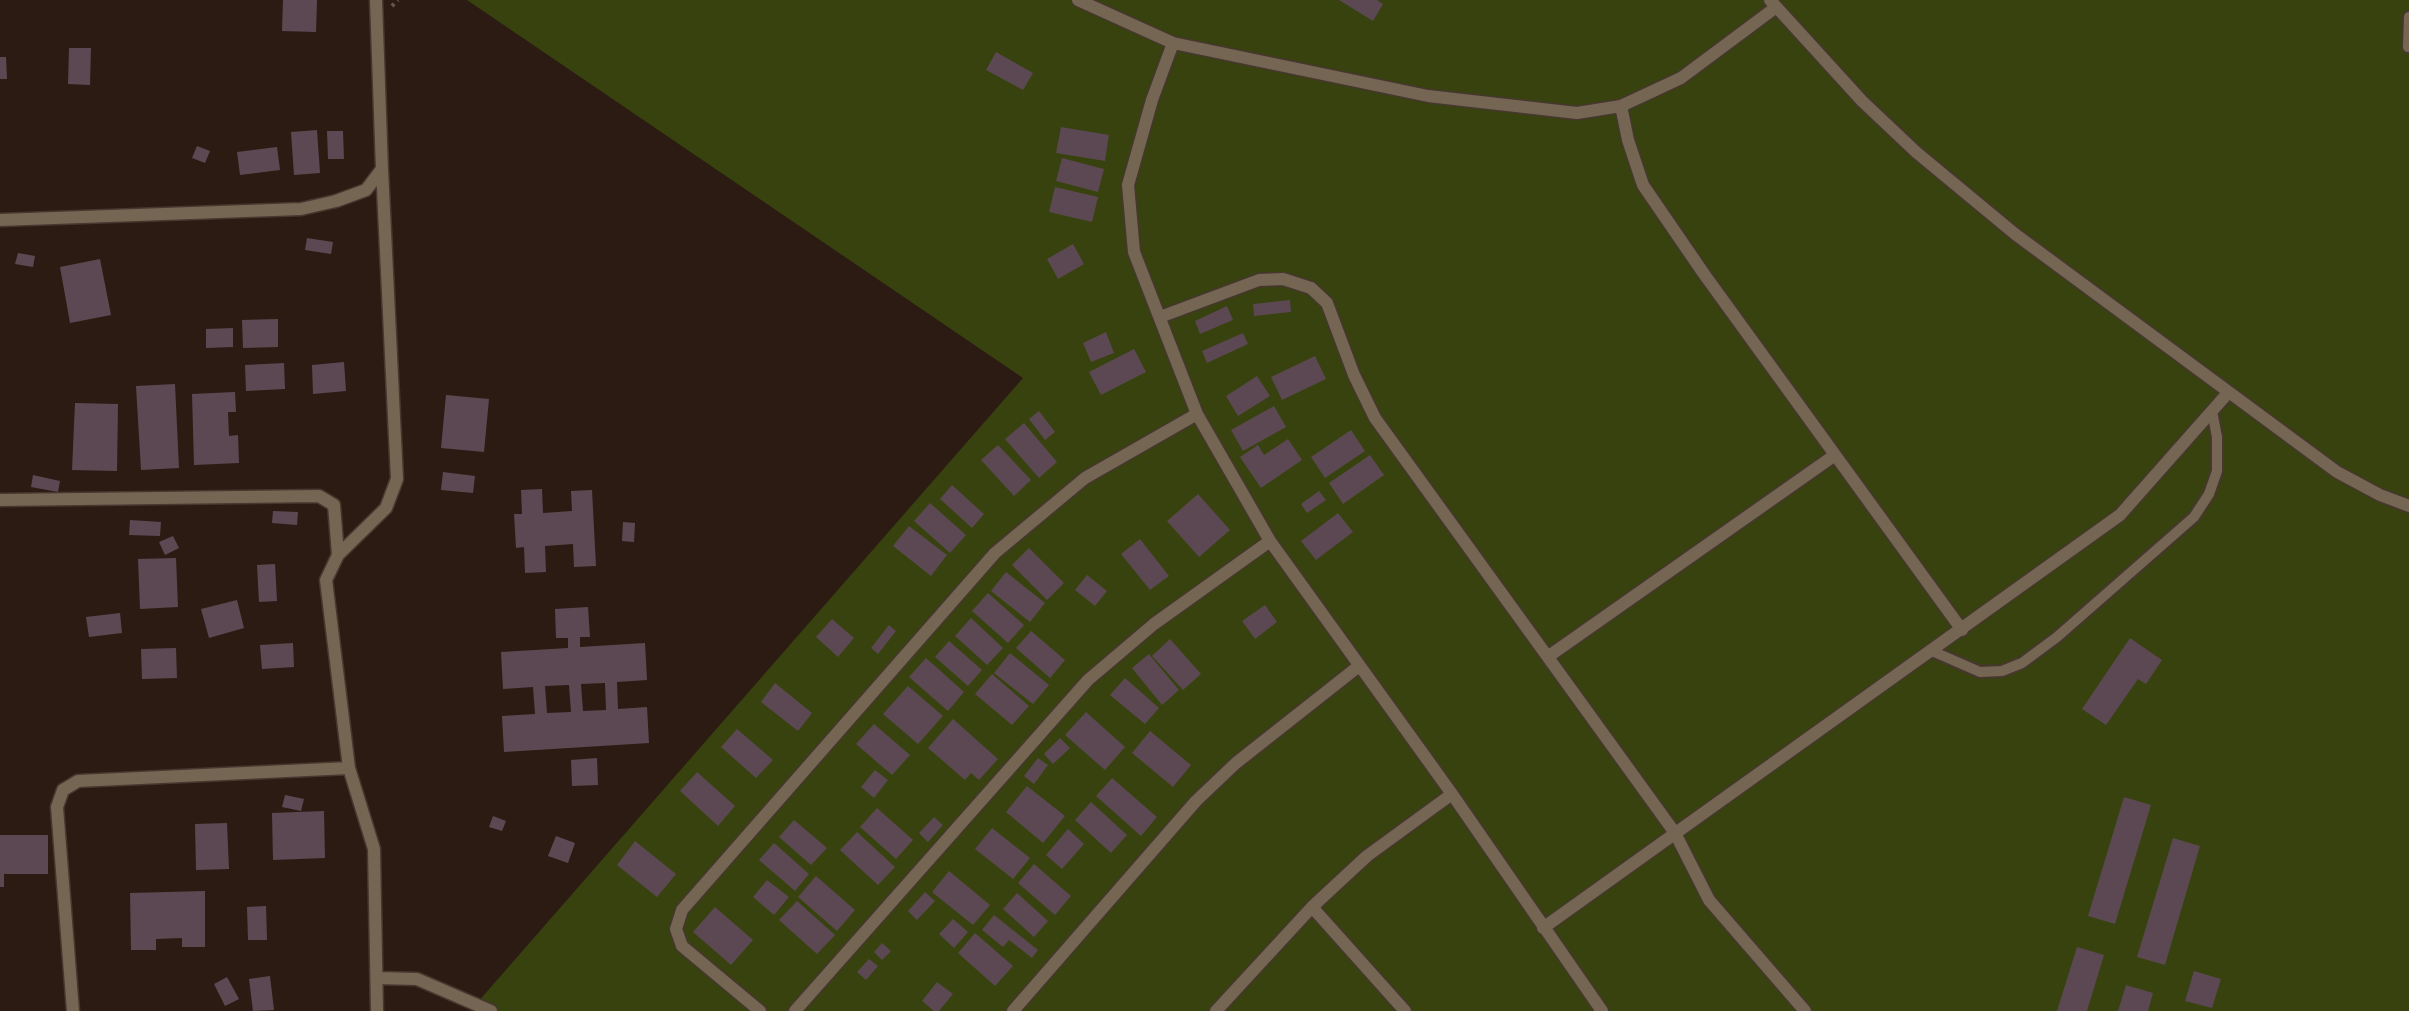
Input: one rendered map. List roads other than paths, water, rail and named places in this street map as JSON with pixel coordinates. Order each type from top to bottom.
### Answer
[{"type":"street","points":[[376,0],[397,479],[386,508],[338,555],[326,580],[349,768],[374,849],[377,1011]]},
{"type":"street","points":[[1078,0],[1173,43],[1428,96],[1577,113],[1621,106],[1681,78],[1772,4],[1862,101],[1916,152],[2015,234],[2184,358],[2227,393],[2337,472],[2380,495],[2409,506]]},
{"type":"street","points":[[1173,43],[1152,100],[1128,185],[1134,252],[1197,414],[1270,541],[1452,794],[1602,1011]]},
{"type":"street","points":[[1621,106],[1628,140],[1643,184],[1704,274],[1962,630]]},
{"type":"street","points":[[0,220],[301,209],[336,201],[366,190],[382,169]]},
{"type":"street","points":[[1160,318],[1258,280],[1283,279],[1311,288],[1327,303],[1354,375],[1375,418],[1675,833],[1709,900],[1805,1011]]},
{"type":"street","points":[[1543,928],[2120,515],[2227,393]]},
{"type":"street","points":[[760,1011],[682,946],[675,929],[682,910],[995,553],[1085,478],[1197,414]]},
{"type":"street","points":[[1549,656],[1835,455]]},
{"type":"street","points":[[0,500],[319,496],[334,505],[338,555]]},
{"type":"street","points":[[795,1011],[1088,680],[1154,624],[1270,541]]},
{"type":"street","points":[[1013,1011],[1196,801],[1236,763],[1359,666]]},
{"type":"street","points":[[73,1011],[57,807],[63,790],[78,781],[349,768]]},
{"type":"street","points":[[1216,1011],[1312,907],[1367,856],[1452,794]]},
{"type":"street","points":[[1312,907],[1405,1011]]},
{"type":"street","points":[[378,978],[417,979],[491,1011]]},
{"type":"lane","points":[[2408,47],[2409,17]]},
{"type":"lane","points":[[1932,651],[1980,672],[2002,671],[2022,663],[2057,637],[2199,509],[2209,494],[2217,471],[2217,437],[2212,411]]}]
